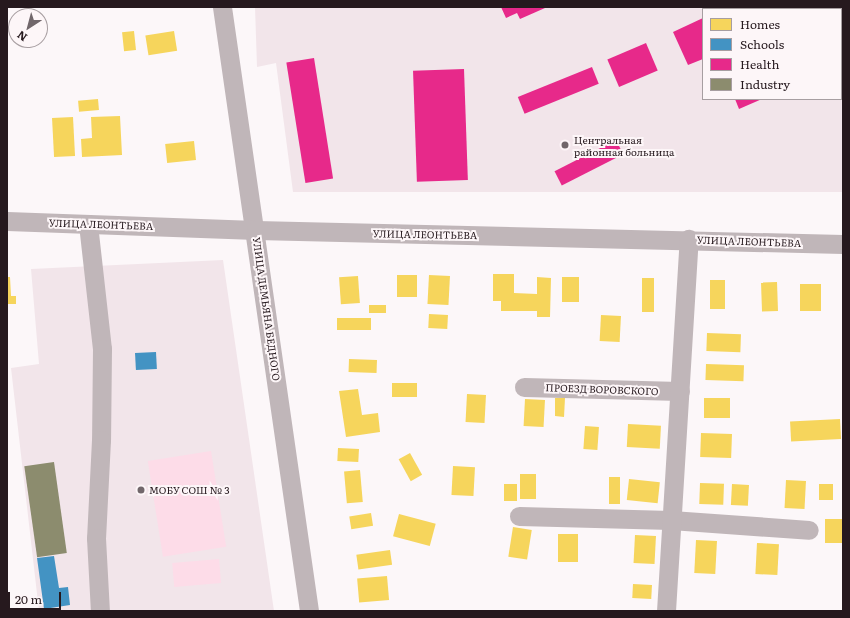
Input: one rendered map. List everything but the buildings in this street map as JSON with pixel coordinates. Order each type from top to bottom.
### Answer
[{"type":"street","name":"УЛИЦА ДЕМЬЯНА БЕДНОГО","points":[[222,7],[256,230],[309,611]]},
{"type":"street","name":"УЛИЦА ЛЕОНТЬЕВА","points":[[7,221],[256,230],[689,239],[843,244]]},
{"type":"street","points":[[88,224],[102,349],[101,440],[96,538],[100,611]]},
{"type":"street","points":[[666,611],[689,239]]},
{"type":"street","name":"ПРОЕЗД ВОРОВСКОГО","points":[[524,387],[680,391]]},
{"type":"street","points":[[519,516],[671,520],[810,530]]},
{"type":"shaded area","name":"Центральная районная больница","points":[[255,7],[843,7],[843,192],[293,192],[276,63],[257,67]]},
{"type":"shaded area","name":"МОБУ СОШ № 3","points":[[223,260],[274,611],[39,611],[11,368],[39,364],[31,269]]},
{"type":"shaded area","points":[[211,451],[226,547],[163,557],[148,461]]},
{"type":"shaded area","points":[[219,559],[221,583],[174,587],[172,563]]},
{"type":"place","name":"Центральная районная больница","points":[[565,145]]},
{"type":"place","name":"МОБУ СОШ № 3","points":[[141,490]]}]
